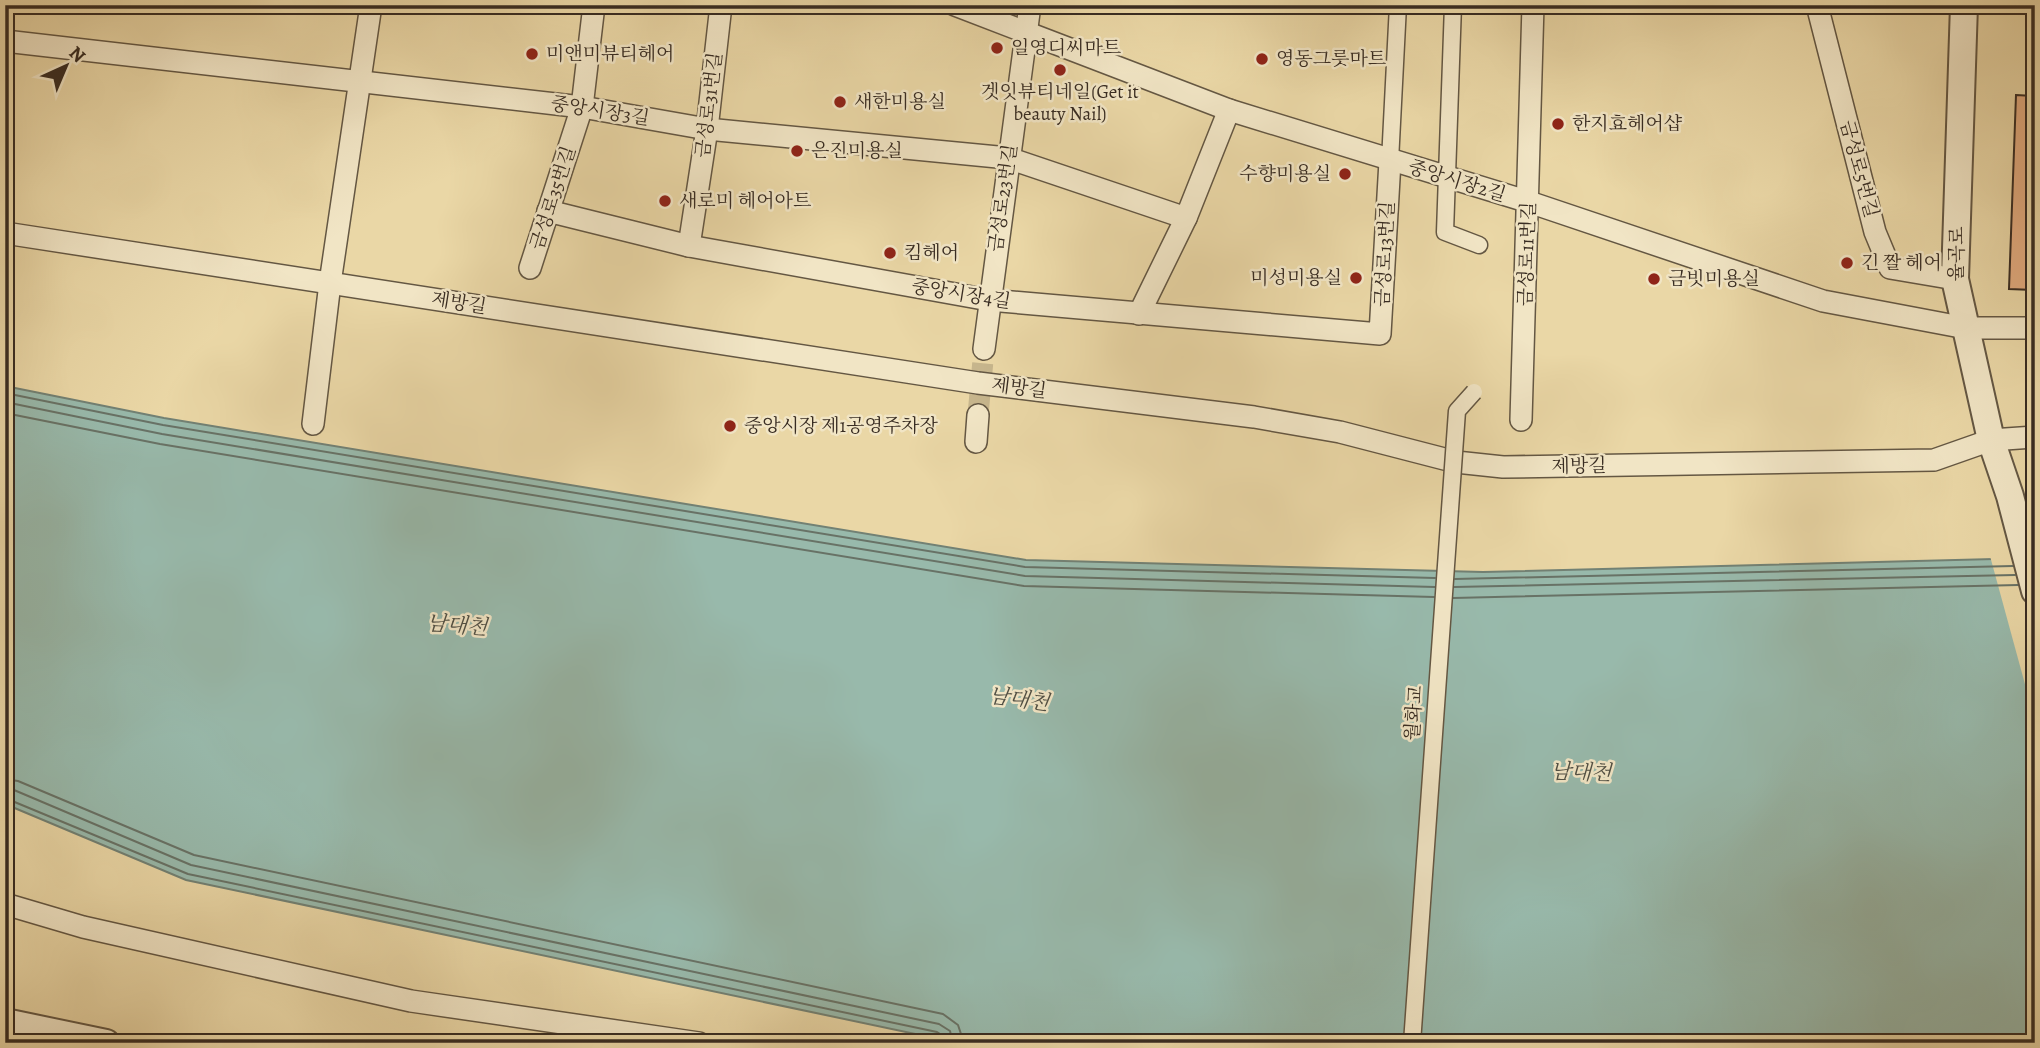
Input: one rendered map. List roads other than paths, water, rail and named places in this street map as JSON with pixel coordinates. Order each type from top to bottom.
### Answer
[{"type":"street","points":[[313,424],[330,283],[371,5]]},
{"type":"street","name":"금성로35번길","points":[[530,268],[582,107],[594,5]]},
{"type":"street","name":"금성로31번길","points":[[689,246],[721,5]]},
{"type":"street","name":"중앙시장2길","points":[[955,5],[1229,110],[1529,202],[1823,301],[1966,328],[2035,328]]},
{"type":"street","name":"금성로23번길","points":[[984,349],[1030,5]]},
{"type":"street","name":"금성로13번길","points":[[1380,334],[1398,5]]},
{"type":"street","points":[[1454,5],[1445,232],[1479,245]]},
{"type":"street","name":"금성로11번길","points":[[1521,420],[1533,5]]},
{"type":"street","name":"금성로5번길","points":[[1816,5],[1875,232],[1890,268],[1955,279]]},
{"type":"street","name":"율곡로","points":[[1964,5],[1955,279],[1992,440],[2035,591]]},
{"type":"street","name":"중앙시장3길","points":[[5,41],[582,107],[706,129],[1008,158],[1186,218]]},
{"type":"street","points":[[1139,314],[1186,218],[1229,110]]},
{"type":"street","name":"중앙시장4길","points":[[548,211],[689,246],[989,300],[1380,334]]},
{"type":"street","name":"제방길","points":[[5,233],[978,383],[1254,417],[1340,432],[1456,462],[1491,466],[1934,460],[1992,440],[2035,437]]},
{"type":"street","name":"월화교","points":[[1412,1043],[1457,411],[1474,393]]},
{"type":"street","points":[[976,442],[978,415]]},
{"type":"street","points":[[5,904],[83,927],[411,1001],[699,1043]]},
{"type":"street","points":[[5,1022],[106,1043]]},
{"type":"water","name":"남대천","points":[[5,386],[164,418],[1026,560],[1483,572],[2035,558],[2035,1043],[958,1043],[186,880],[5,804]]},
{"type":"tunnel","points":[[978,415],[984,349]]},
{"type":"place","name":"일영디씨마트","points":[[997,48]]},
{"type":"place","name":"미앤미뷰티헤어","points":[[532,54]]},
{"type":"place","name":"영동그릇마트","points":[[1262,59]]},
{"type":"place","name":"겟잇뷰티네일(Get it beauty Nail)","points":[[1060,70]]},
{"type":"place","name":"새한미용실","points":[[840,102]]},
{"type":"place","name":"한지효헤어샵","points":[[1558,124]]},
{"type":"place","name":"은진미용실","points":[[797,151]]},
{"type":"place","name":"수향미용실","points":[[1345,174]]},
{"type":"place","name":"새로미 헤어아트","points":[[665,201]]},
{"type":"place","name":"킴헤어","points":[[890,253]]},
{"type":"place","name":"긴 짤 헤어","points":[[1847,263]]},
{"type":"place","name":"미성미용실","points":[[1356,278]]},
{"type":"place","name":"금빗미용실","points":[[1654,279]]},
{"type":"place","name":"중앙시장 제1공영주차장","points":[[730,426]]}]
